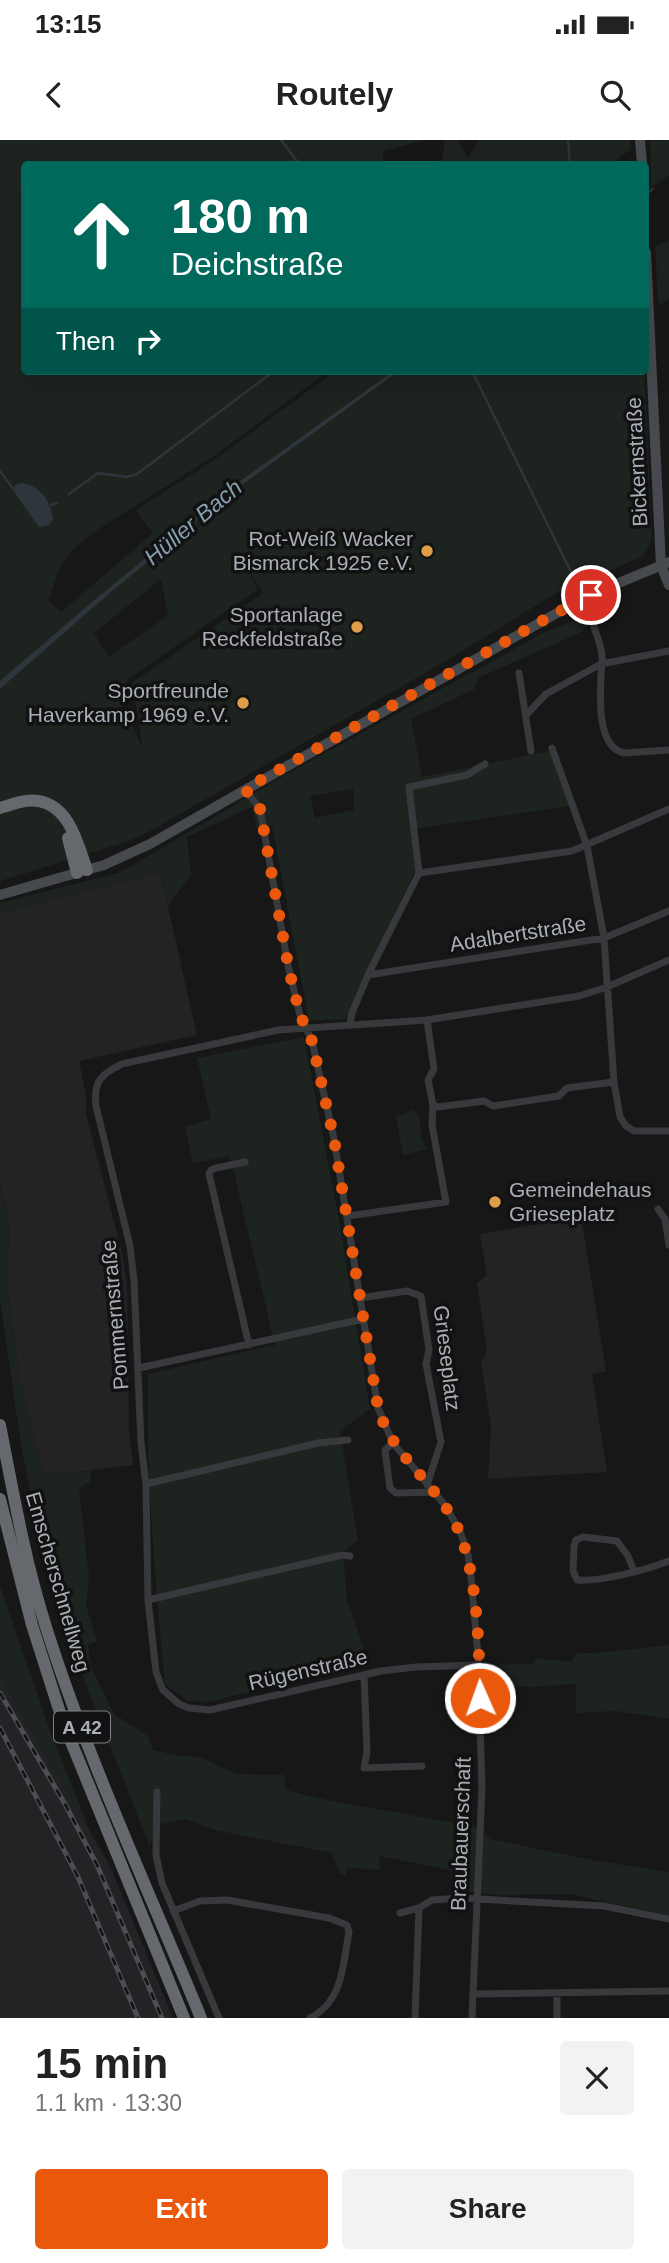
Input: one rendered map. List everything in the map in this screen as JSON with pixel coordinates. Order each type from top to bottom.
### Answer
[{"type":"highway","points":[[0,808],[20,802],[39,801],[56,809],[70,826],[83,872]]},
{"type":"highway","points":[[0,813],[33,806],[52,813],[64,829],[83,872]]},
{"type":"highway","name":"Emscherschnellweg","points":[[0,1424],[12,1486],[46,1625],[101,1776],[201,2018]]},
{"type":"highway","name":"Emscherschnellweg","points":[[0,1499],[32,1625],[63,1722],[184,2018]]},
{"type":"street","points":[[640,140],[642,161]]},
{"type":"street","name":"Bickernstraße","points":[[649,301],[665,564],[669,585]]},
{"type":"street","points":[[0,895],[118,860],[557,612],[665,564]]},
{"type":"street","points":[[594,627],[603,656],[602,725],[612,747],[617,752],[624,753],[669,750]]},
{"type":"street","points":[[526,715],[546,694],[601,664],[669,651]]},
{"type":"street","points":[[519,673],[531,751]]},
{"type":"street","points":[[552,748],[587,846],[604,938],[614,1082],[620,1117],[626,1126],[634,1131],[669,1130]]},
{"type":"street","points":[[350,1024],[352,1013],[369,975],[419,873],[409,787],[467,775],[485,764]]},
{"type":"street","name":"Braubauerschaft","points":[[245,789],[260,809],[287,959],[300,1015],[312,1041],[332,1128],[378,1408],[393,1443],[434,1492],[460,1531],[468,1555],[479,1665],[482,1788],[472,2018]]},
{"type":"street","points":[[419,873],[572,851],[669,809]]},
{"type":"street","name":"Adalbertstraße","points":[[369,975],[604,938],[669,911]]},
{"type":"street","points":[[305,1028],[427,1020],[579,996],[669,960]]},
{"type":"street","points":[[348,1216],[446,1202],[432,1125],[433,1105],[428,1080],[434,1069],[427,1020]]},
{"type":"street","name":"Pommernstraße","points":[[158,1681],[148,1600],[146,1485],[141,1443],[139,1368],[130,1249],[96,1106],[96,1086],[101,1077],[122,1064],[278,1030],[305,1028]]},
{"type":"street","points":[[433,1105],[438,1107],[484,1101],[493,1106],[559,1096],[567,1088],[614,1082]]},
{"type":"street","points":[[245,1162],[216,1168],[209,1174],[249,1345]]},
{"type":"street","points":[[658,1209],[665,1219],[669,1245]]},
{"type":"street","name":"Grieseplatz","points":[[360,1298],[408,1291],[421,1296],[429,1350],[426,1364],[441,1442],[427,1485]]},
{"type":"street","points":[[139,1368],[363,1319]]},
{"type":"street","points":[[146,1485],[318,1443],[348,1440]]},
{"type":"street","points":[[393,1443],[385,1450],[390,1488],[396,1493],[434,1492]]},
{"type":"street","points":[[634,1571],[628,1556],[617,1541],[583,1537],[576,1540],[573,1571],[576,1580],[634,1571],[669,1561]]},
{"type":"street","points":[[148,1600],[323,1559],[351,1556]]},
{"type":"street","name":"Rügenstraße","points":[[158,1681],[163,1690],[179,1704],[189,1709],[210,1710],[398,1668],[479,1665]]},
{"type":"street","points":[[364,1675],[367,1751],[364,1768],[422,1766]]},
{"type":"street","points":[[157,1792],[156,1855],[162,1883],[219,2018]]},
{"type":"street","points":[[400,1913],[419,1908],[432,1900],[460,1898],[604,1906],[669,1919]]},
{"type":"street","points":[[173,1911],[200,1901],[227,1900],[329,1918],[347,1924],[349,1932],[340,1984],[330,2003],[310,2018]]},
{"type":"street","points":[[415,2018],[419,1908]]},
{"type":"street","points":[[473,1994],[669,1991]]},
{"type":"street","points":[[557,1993],[557,2018]]},
{"type":"shaded area","points":[[0,140],[425,140],[383,151],[383,161],[21,161],[21,375],[324,375],[211,458],[102,527],[72,550],[61,565],[48,601],[61,612],[153,533],[136,510],[217,458],[330,375],[387,375],[233,486],[0,681]]},
{"type":"shaded area","points":[[445,140],[458,140],[469,157],[479,140],[567,140],[569,161],[442,161]]},
{"type":"shaded area","points":[[569,140],[630,140],[631,149],[615,161],[572,161]]},
{"type":"shaded area","points":[[669,140],[669,175],[651,188],[650,141]]},
{"type":"shaded area","points":[[669,240],[669,299],[658,306],[655,246]]},
{"type":"shaded area","points":[[393,375],[644,375],[652,536],[650,545],[642,556],[569,591],[566,587],[446,661],[154,829],[126,842],[0,881],[0,689],[111,592],[235,490]],"holes":[[[240,556],[263,593],[132,683],[143,748],[122,706],[127,680],[258,589]],[[161,579],[168,615],[109,657],[94,633]]]},
{"type":"shaded area","points":[[594,612],[597,623],[583,628],[584,631],[478,678],[475,689],[411,719],[422,777],[550,751],[570,806],[413,829],[415,870],[346,1019],[309,1021],[272,826],[257,828],[252,807],[187,837],[191,875],[168,906],[160,872],[0,913],[0,903],[121,872],[285,775],[543,633]],"holes":[[[353,789],[354,810],[315,818],[310,796]]]},
{"type":"shaded area","points":[[160,872],[197,1035],[79,1061],[86,1096],[86,1113],[123,1257],[127,1285],[129,1430],[133,1465],[43,1476],[19,1375],[7,1285],[9,1222],[0,1182],[0,913]]},
{"type":"shaded area","points":[[304,1037],[339,1220],[370,1409],[340,1431],[358,1541],[343,1551],[347,1600],[369,1664],[207,1702],[187,1700],[165,1684],[150,1491],[148,1374],[275,1345],[230,1156],[193,1163],[185,1127],[211,1119],[197,1058]]},
{"type":"shaded area","points":[[413,1110],[420,1117],[421,1138],[427,1149],[403,1155],[396,1117]]},
{"type":"shaded area","points":[[0,1182],[9,1222],[7,1285],[19,1375],[43,1475],[91,1471],[90,1482],[79,1488],[89,1576],[86,1605],[97,1641],[88,1645],[91,1667],[114,1714],[148,1736],[153,1750],[200,1757],[236,1774],[284,1775],[286,1790],[331,1801],[473,1826],[490,1839],[592,1860],[669,1872],[669,1915],[569,1894],[500,1895],[469,1892],[470,1874],[379,1856],[380,1870],[348,1868],[345,1876],[339,1873],[332,1853],[215,1830],[186,1819],[161,1824],[149,1845],[79,1666],[55,1592],[35,1513],[21,1445],[0,1300]]},
{"type":"shaded area","points":[[581,1217],[606,1371],[592,1374],[607,1472],[488,1479],[491,1425],[481,1363],[487,1351],[477,1283],[487,1275],[480,1234]]},
{"type":"shaded area","points":[[0,1586],[48,1725],[91,1834],[0,1677]]},
{"type":"shaded area","points":[[669,1645],[669,1719],[616,1711],[576,1713],[576,1684],[529,1687],[489,1685],[488,1665],[534,1664],[535,1658],[571,1662],[577,1653]]},
{"type":"shaded area","points":[[0,1677],[110,1866],[173,2018],[0,2018]]},
{"type":"water","points":[[387,375],[393,375],[235,490],[111,592],[0,689],[0,681],[233,486]]},
{"type":"water","points":[[21,483],[34,487],[47,500],[53,519],[49,525],[39,527],[14,492],[15,485]]},
{"type":"waterway","points":[[281,140],[297,161]]},
{"type":"waterway","points":[[568,140],[570,161]]},
{"type":"waterway","name":"Hüller Bach","points":[[649,192],[653,189]]},
{"type":"waterway","points":[[69,494],[98,473],[127,477],[137,474],[269,375]]},
{"type":"waterway","points":[[474,375],[575,580]]},
{"type":"waterway","points":[[0,471],[14,490]]},
{"type":"waterway","points":[[51,505],[57,503]]},
{"type":"railway","points":[[0,1693],[97,1865],[162,2018]]},
{"type":"railway","points":[[0,1728],[78,1877],[138,2018]]},
{"type":"place","name":"Rot-Weiß Wacker Bismarck 1925 e.V.","points":[[427,551]]},
{"type":"place","name":"Sportanlage Reckfeldstraße","points":[[357,627]]},
{"type":"place","name":"Sportfreunde Haverkamp 1969 e.V.","points":[[243,703]]},
{"type":"place","name":"Gemeindehaus Grieseplatz","points":[[495,1202]]},
{"type":"route","points":[[480,1698],[471,1577],[468,1555],[460,1531],[444,1504],[393,1443],[378,1408],[332,1128],[312,1041],[300,1015],[289,970],[260,809],[245,789],[591,595]]}]
